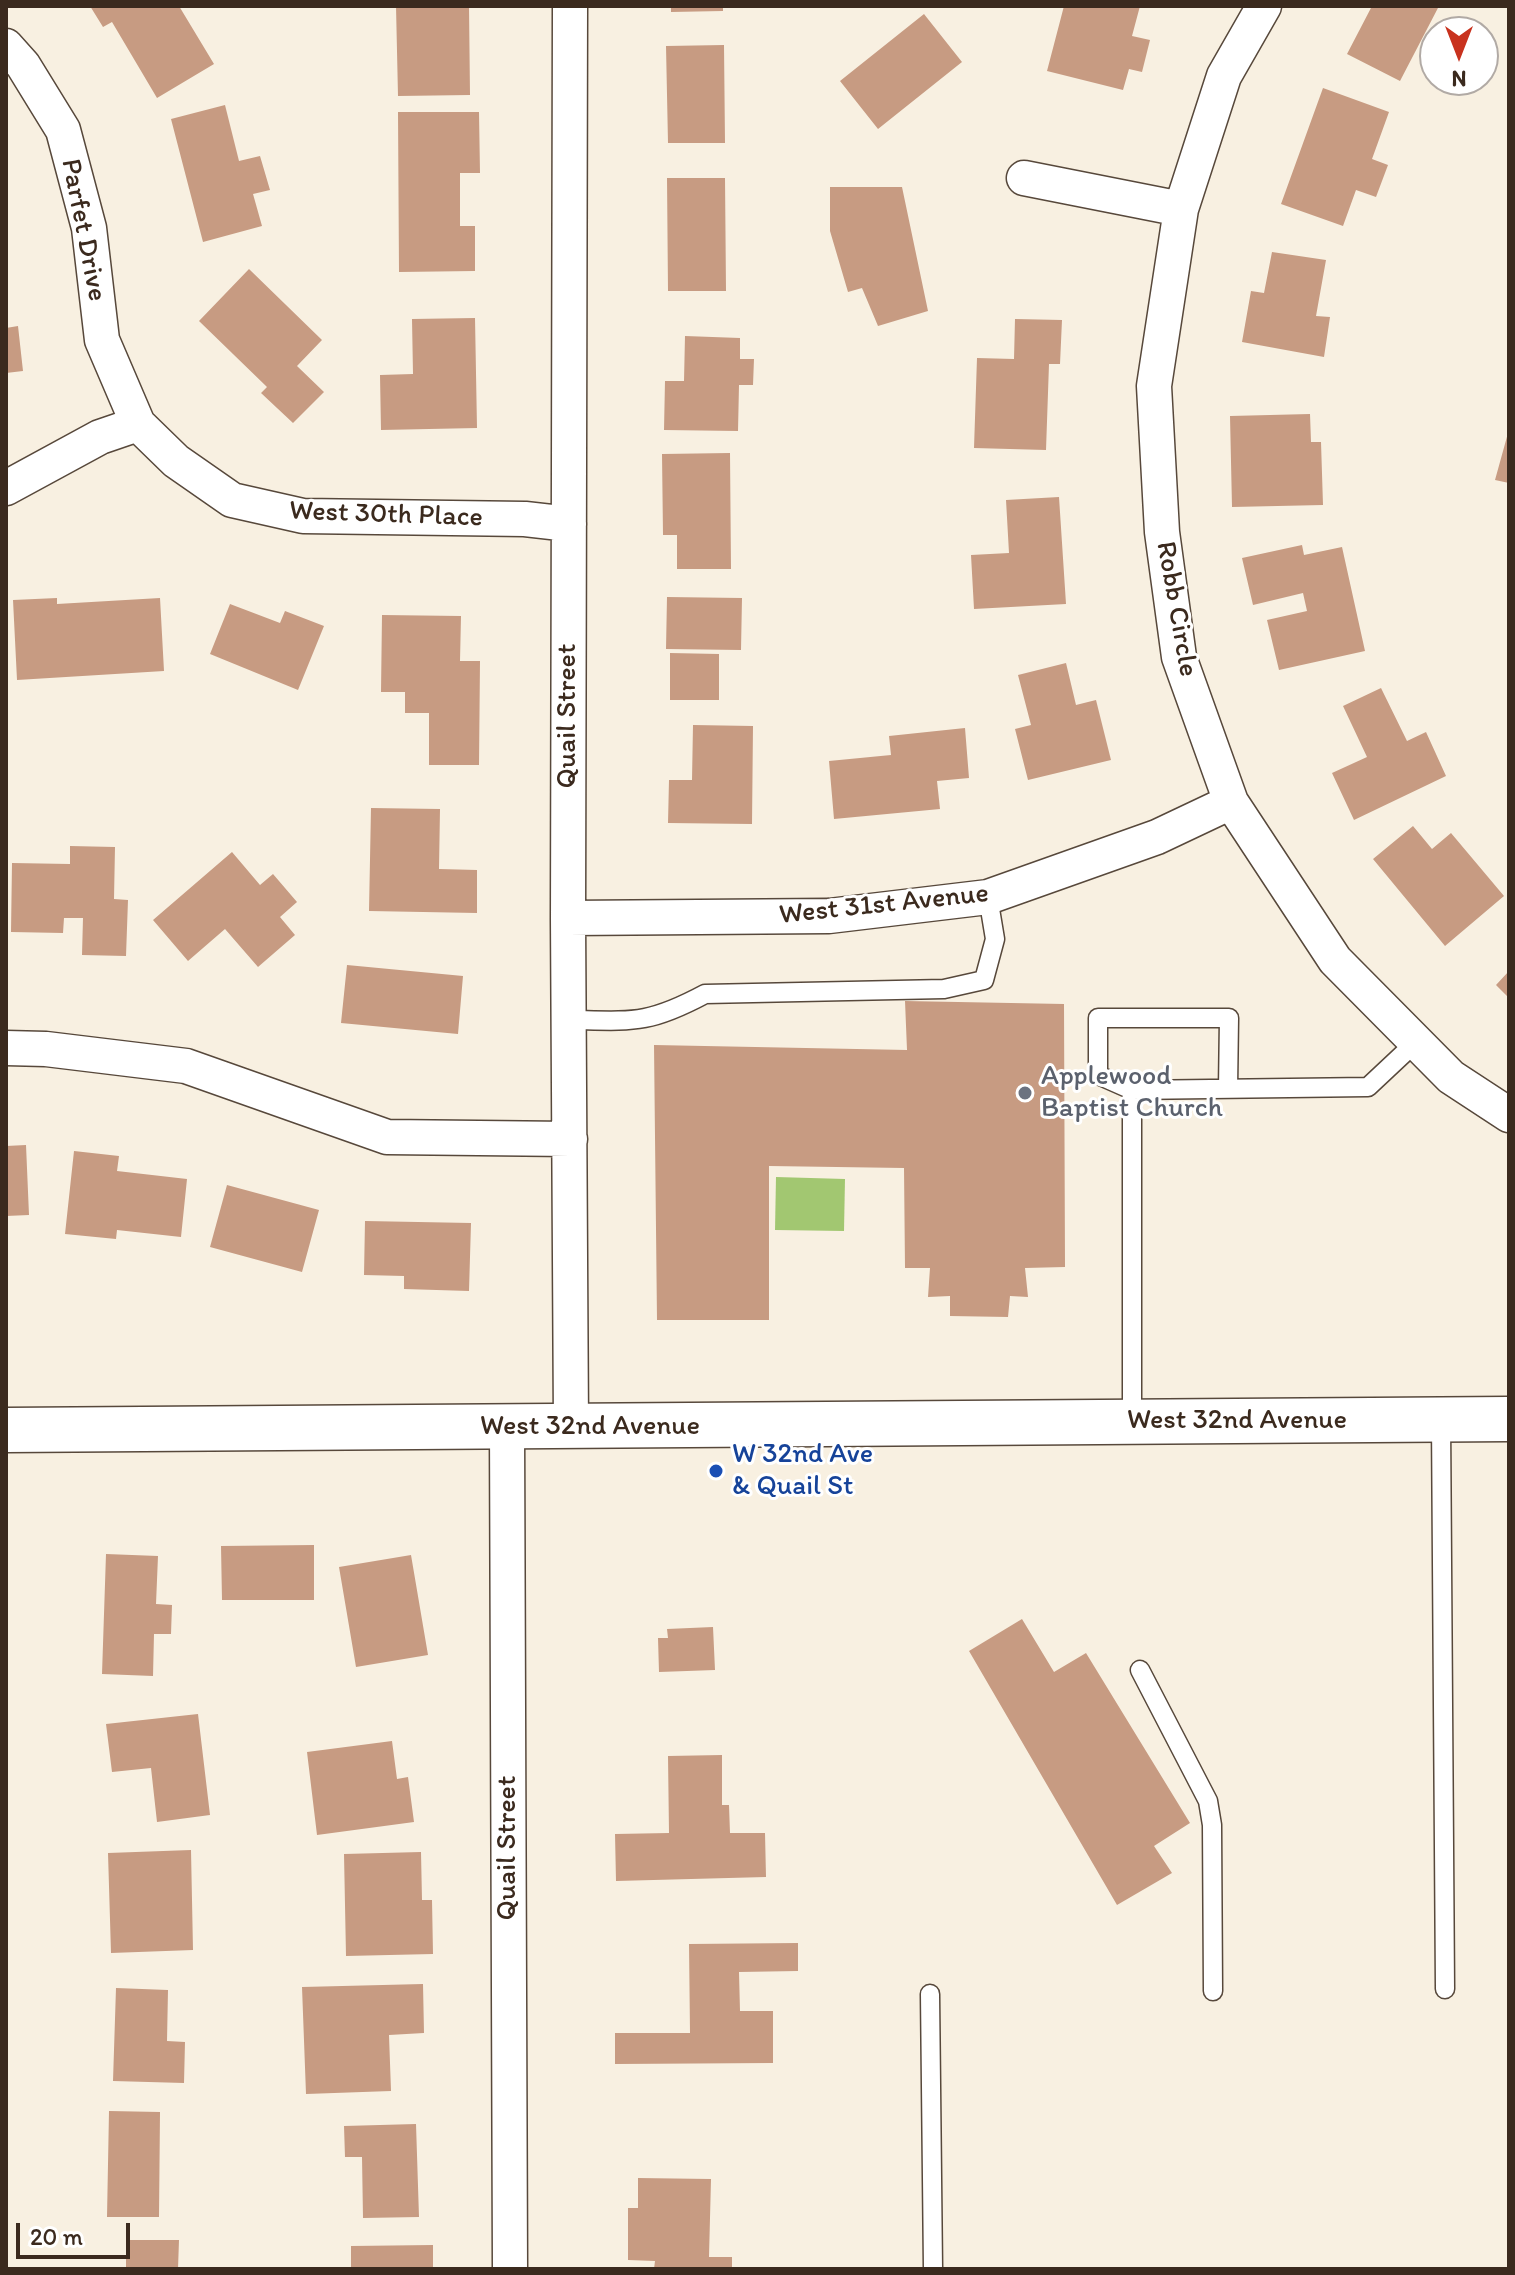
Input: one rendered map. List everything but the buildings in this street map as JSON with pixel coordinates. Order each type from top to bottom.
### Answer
[{"type":"street","name":"Quail Street","points":[[570,6],[568,918],[571,1427]]},
{"type":"street","name":"Robb Circle","points":[[1264,6],[1224,76],[1181,209],[1154,386],[1162,532],[1179,657],[1231,802],[1335,960],[1451,1077],[1509,1115]]},
{"type":"street","name":"Parfet Drive","points":[[6,46],[23,65],[63,130],[89,228],[102,340],[138,424]]},
{"type":"street","points":[[1024,178],[1181,209]]},
{"type":"street","name":"West 30th Place","points":[[138,424],[176,461],[232,500],[303,516],[525,519],[569,524]]},
{"type":"street","points":[[6,488],[100,437],[138,424]]},
{"type":"street","name":"West 31st Avenue","points":[[568,918],[829,916],[988,897],[1157,837],[1231,802]]},
{"type":"street","points":[[6,1048],[46,1049],[186,1066],[387,1137],[570,1139]]},
{"type":"street","name":"West 32nd Avenue","points":[[6,1430],[1509,1419]]},
{"type":"street","name":"Quail Street","points":[[507,1427],[510,2269]]},
{"type":"lane","points":[[569,1020],[643,1021],[670,1013],[705,994],[944,989],[984,980],[995,939],[988,897]]},
{"type":"lane","points":[[1228,1089],[1229,1018],[1098,1018],[1098,1075],[1132,1090],[1228,1089],[1368,1087],[1416,1042]]},
{"type":"lane","points":[[1132,1090],[1132,1422]]},
{"type":"lane","points":[[1441,1420],[1445,1989]]},
{"type":"lane","points":[[1140,1670],[1208,1801],[1212,1825],[1213,1991]]},
{"type":"lane","points":[[930,1994],[933,2269]]},
{"type":"green space","points":[[776,1177],[845,1179],[844,1231],[775,1230]]},
{"type":"place","name":"Applewood Baptist Church","points":[[1025,1093]]},
{"type":"place","name":"W 32nd Ave & Quail St","points":[[716,1471]]}]
